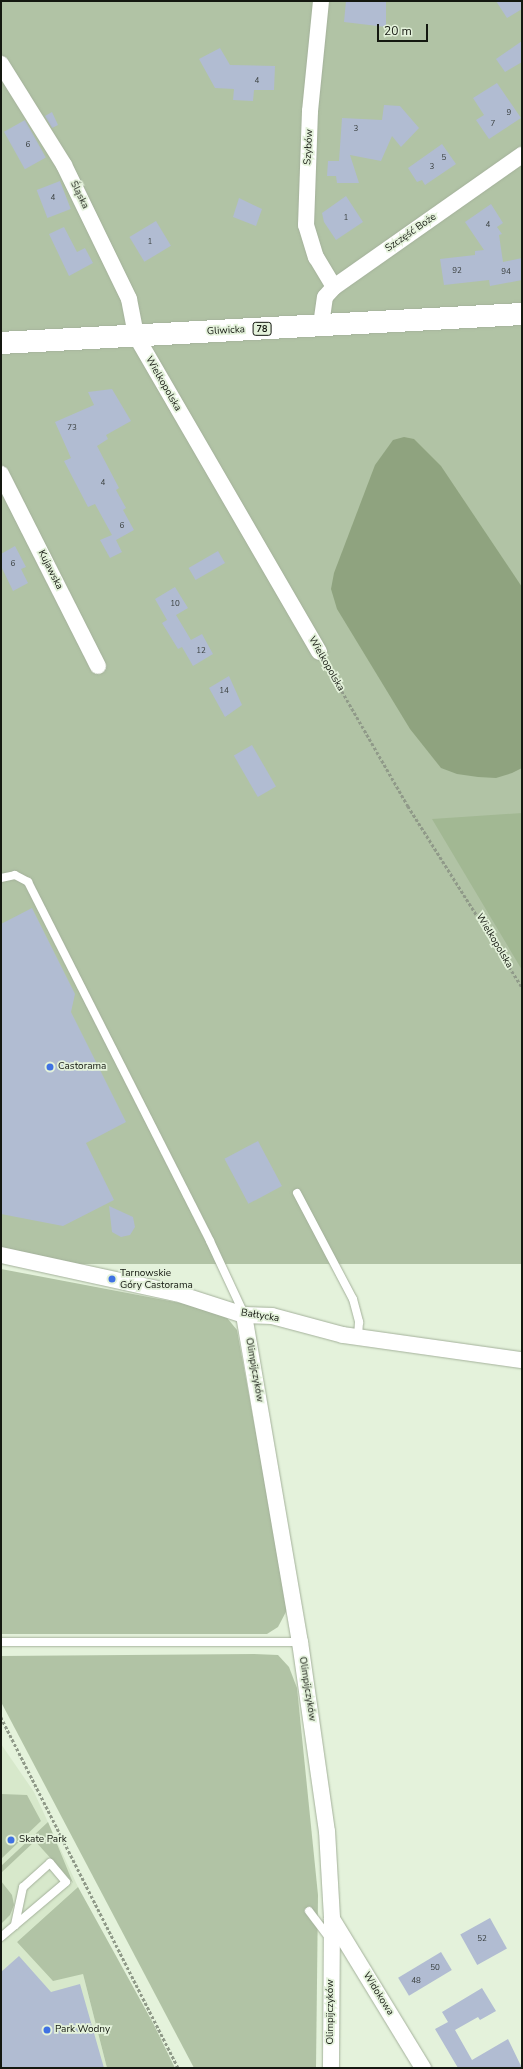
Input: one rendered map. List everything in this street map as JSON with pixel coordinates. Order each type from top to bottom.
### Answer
[{"type":"main road","name":"Gliwicka","points":[[1,343],[522,314]]},
{"type":"street","name":"Szybów","points":[[321,1],[310,111],[306,225],[316,257],[334,287]]},
{"type":"street","name":"Śląska","points":[[1,64],[64,166],[129,298],[136,336]]},
{"type":"street","name":"Szczęść Boże","points":[[321,325],[325,297],[334,287],[522,155]]},
{"type":"street","name":"Wielkopolska","points":[[136,336],[319,652]]},
{"type":"street","name":"Kujawska","points":[[1,474],[98,666]]},
{"type":"street","name":"Bałtycka","points":[[1,1255],[176,1293],[244,1314],[272,1316],[358,1337],[522,1360]]},
{"type":"street","name":"Olimpijczyków","points":[[244,1314],[300,1642],[327,1831],[332,1919],[331,2068]]},
{"type":"street","name":"Widokowa","points":[[332,1919],[423,2068]]},
{"type":"lane","points":[[1,878],[15,875],[28,882],[210,1241],[244,1314]]},
{"type":"lane","points":[[297,1193],[354,1299],[359,1322],[358,1337]]},
{"type":"lane","points":[[1,1642],[300,1642]]},
{"type":"lane","points":[[1,1938],[66,1882],[50,1863],[23,1887],[15,1925]]},
{"type":"lane","points":[[309,1910],[332,1942]]},
{"type":"path","name":"Wielkopolska","points":[[319,652],[408,806],[522,988]]},
{"type":"path","points":[[1,1717],[178,2068]]},
{"type":"shaded area","points":[[1,1],[522,1],[522,1264],[1,1264]]},
{"type":"shaded area","points":[[404,437],[414,439],[441,466],[522,587],[522,768],[496,778],[457,774],[441,768],[410,729],[337,609],[331,589],[334,573],[375,465],[393,440]]},
{"type":"shaded area","points":[[522,813],[522,970],[432,819]]},
{"type":"shaded area","points":[[1,1269],[212,1309],[223,1313],[237,1330],[288,1608],[278,1627],[267,1634],[1,1634]]},
{"type":"shaded area","points":[[278,1655],[289,1667],[297,1688],[318,1895],[316,2068],[194,2068],[1,1702],[1,1656]]},
{"type":"shaded area","points":[[1,1744],[34,1792],[78,1887],[17,1942],[83,1974],[107,2068],[1,2068]]},
{"type":"shaded area","name":"Skate Park","points":[[1,1794],[27,1795],[41,1821],[1,1859]]},
{"type":"shaded area","points":[[48,1822],[73,1883],[35,1841],[1,1873],[1,1866]]},
{"type":"shaded area","points":[[1,1881],[12,1895],[14,1905],[10,1915],[1,1924]]},
{"type":"shaded area","points":[[78,1887],[153,2023],[175,2068],[107,2068],[83,1974],[53,1981],[17,1942]]},
{"type":"building","points":[[346,1],[386,1],[386,27],[344,22]]},
{"type":"building","points":[[496,1],[522,1],[522,9],[507,18]]},
{"type":"building","points":[[522,41],[522,62],[505,72],[496,59]]},
{"type":"building","points":[[220,48],[230,65],[275,66],[274,90],[254,90],[253,101],[233,100],[234,89],[215,88],[199,59]]},
{"type":"building","points":[[497,83],[521,118],[489,139],[476,120],[484,115],[473,98]]},
{"type":"building","points":[[384,105],[400,106],[419,128],[401,147],[392,136],[381,161],[350,155],[359,183],[337,183],[336,176],[327,176],[328,161],[339,161],[342,118],[382,120]]},
{"type":"building","points":[[52,112],[58,125],[52,128],[45,116]]},
{"type":"building","points":[[25,120],[46,158],[25,169],[4,132]]},
{"type":"building","points":[[442,144],[456,164],[425,185],[422,180],[417,182],[408,168]]},
{"type":"building","points":[[60,181],[71,209],[47,218],[37,190]]},
{"type":"building","points":[[346,196],[363,222],[336,240],[324,222],[322,213]]},
{"type":"building","points":[[239,198],[262,209],[256,226],[233,217]]},
{"type":"building","points":[[491,204],[503,223],[497,227],[502,234],[499,235],[503,262],[522,258],[522,280],[490,286],[489,280],[444,285],[440,259],[475,255],[475,251],[484,250],[465,222]]},
{"type":"building","points":[[156,221],[171,246],[144,262],[129,237]]},
{"type":"building","points":[[64,227],[77,252],[85,248],[93,263],[69,276],[49,234]]},
{"type":"building","points":[[112,389],[131,421],[106,435],[108,439],[97,446],[119,488],[116,490],[126,508],[123,510],[134,530],[116,540],[122,552],[110,558],[100,540],[112,535],[95,504],[88,507],[64,461],[71,458],[55,422],[94,405],[88,392]]},
{"type":"building","points":[[15,546],[26,567],[21,569],[28,583],[13,591],[1,566],[1,554]]},
{"type":"building","points":[[218,551],[225,563],[196,580],[189,568]]},
{"type":"building","points":[[175,587],[188,608],[176,615],[191,640],[202,634],[213,654],[193,666],[182,647],[178,649],[162,623],[167,620],[155,599]]},
{"type":"building","points":[[229,676],[242,705],[225,717],[209,688]]},
{"type":"building","points":[[252,745],[276,787],[258,797],[234,756]]},
{"type":"building","name":"Castorama","points":[[32,908],[75,994],[71,1012],[126,1122],[86,1143],[114,1200],[63,1226],[1,1214],[1,924]]},
{"type":"building","points":[[258,1141],[282,1186],[248,1204],[224,1159]]},
{"type":"building","points":[[109,1206],[133,1217],[135,1227],[130,1235],[121,1237],[112,1232]]},
{"type":"building","points":[[490,1918],[507,1949],[477,1965],[460,1934]]},
{"type":"building","points":[[441,1952],[452,1970],[409,1996],[398,1978]]},
{"type":"building","name":"Park Wodny","points":[[19,1956],[51,1992],[80,1984],[104,2068],[1,2068],[1,1972]]},
{"type":"building","points":[[482,1988],[496,2011],[480,2020],[478,2017],[455,2030],[472,2060],[508,2039],[522,2068],[458,2068],[435,2029],[448,2022],[442,2012]]},
{"type":"place","name":"Castorama","points":[[50,1067]]},
{"type":"place","name":"Tarnowskie Góry Castorama","points":[[112,1279]]},
{"type":"place","name":"Skate Park","points":[[11,1840]]},
{"type":"place","name":"Park Wodny","points":[[47,2030]]}]
